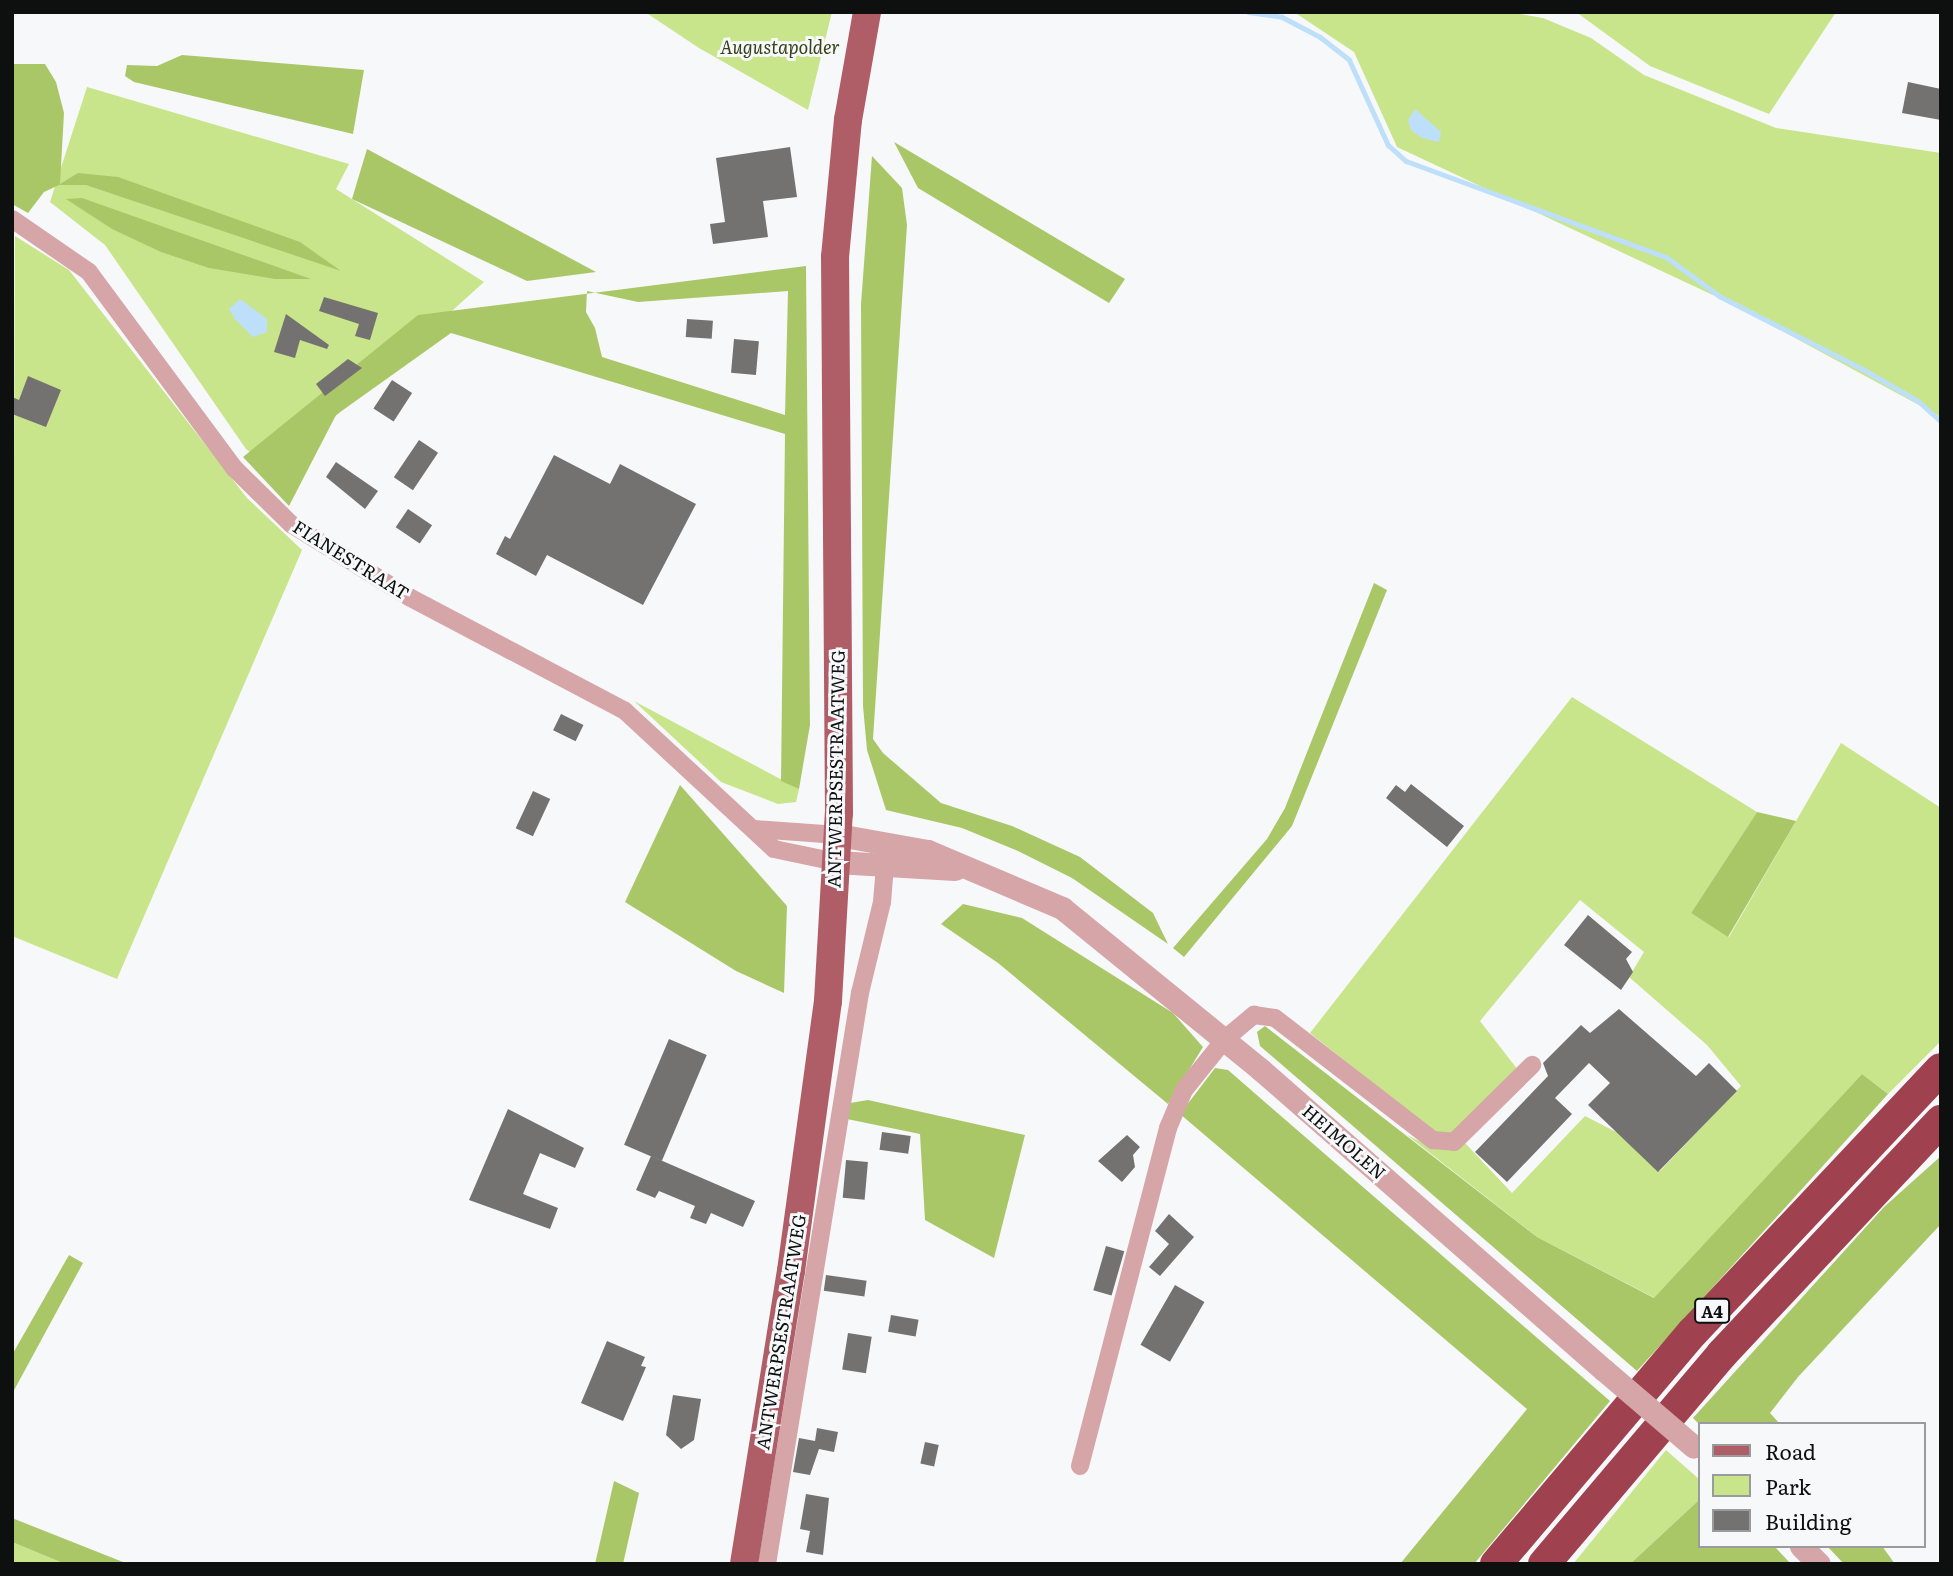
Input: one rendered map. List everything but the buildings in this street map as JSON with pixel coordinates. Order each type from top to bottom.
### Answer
[{"type":"highway","name":"A4","points":[[1496,1564],[1693,1332],[1941,1069]]},
{"type":"highway","name":"A4","points":[[1544,1564],[1722,1354],[1941,1121]]},
{"type":"main road","name":"ANTWERPSESTRAATWEG","points":[[744,1564],[791,1271],[826,1010],[837,849],[835,257],[848,120],[867,12]]},
{"type":"street","name":"FIANESTRAAT","points":[[12,219],[89,272],[234,468],[291,524],[409,597],[625,711],[774,849],[837,849]]},
{"type":"street","points":[[754,829],[837,849]]},
{"type":"street","name":"HEIMOLEN","points":[[837,849],[886,841],[928,851],[965,870],[1062,908],[1225,1039],[1697,1450]]},
{"type":"street","name":"ANTWERPSESTRAATWEG","points":[[767,1564],[810,1284],[885,865],[886,841]]},
{"type":"street","name":"HEIMOLEN","points":[[837,849],[885,865],[965,870]]},
{"type":"street","points":[[1080,1466],[1168,1128],[1184,1090],[1225,1039],[1254,1015],[1275,1018],[1433,1140],[1454,1142],[1532,1065]]},
{"type":"street","points":[[1803,1548],[1819,1564]]},
{"type":"green space","name":"Augustapolder","points":[[645,12],[832,12],[808,110],[699,48]]},
{"type":"green space","points":[[1294,12],[1509,12],[1543,18],[1591,38],[1644,75],[1776,128],[1941,153],[1941,417],[1732,304],[1397,147],[1354,52]]},
{"type":"green space","points":[[1576,12],[1836,12],[1769,114],[1650,66]]},
{"type":"green space","points":[[182,55],[364,70],[353,134],[134,82],[125,76],[127,65],[157,66]]},
{"type":"green space","points":[[12,60],[14,64],[45,64],[56,82],[64,113],[60,184],[78,173],[118,177],[300,242],[341,271],[86,185],[59,185],[44,192],[28,213],[12,204]]},
{"type":"green space","points":[[87,87],[349,164],[336,189],[484,282],[275,471],[246,449],[105,245],[50,202]]},
{"type":"green space","points":[[894,142],[1125,279],[1109,303],[918,188]]},
{"type":"green space","points":[[367,149],[596,272],[527,281],[352,199]]},
{"type":"green space","points":[[872,156],[902,188],[907,225],[873,739],[883,753],[941,803],[1012,826],[1080,857],[1153,913],[1168,944],[1072,878],[1018,851],[962,828],[886,810],[867,750],[863,706],[861,304]]},
{"type":"green space","points":[[82,198],[311,279],[275,279],[209,268],[161,252],[112,229],[66,199]]},
{"type":"green space","points":[[15,236],[69,270],[247,498],[302,550],[117,979],[12,936]]},
{"type":"green space","points":[[806,266],[810,725],[799,789],[781,781],[785,434],[451,333],[336,415],[289,506],[243,457],[418,315],[587,294],[586,312],[595,328],[602,357],[785,415],[788,291],[638,302],[595,293]]},
{"type":"green space","points":[[1374,583],[1387,590],[1292,826],[1184,957],[1173,948],[1267,839],[1285,808]]},
{"type":"green space","points":[[1572,697],[1757,812],[1691,913],[1729,937],[1841,743],[1941,808],[1941,1041],[1888,1094],[1862,1074],[1655,1298],[1537,1237],[1407,1135],[1427,1145],[1465,1143],[1512,1193],[1585,1116],[1626,1137],[1660,1171],[1741,1086],[1707,1045],[1629,977],[1644,952],[1580,900],[1480,1021],[1518,1070],[1449,1137],[1440,1136],[1310,1033]]},
{"type":"green space","points":[[634,701],[799,789],[796,802],[778,804],[721,782]]},
{"type":"green space","points":[[680,785],[787,906],[784,993],[736,971],[625,902]]},
{"type":"green space","points":[[1757,812],[1796,821],[1728,937],[1691,913]]},
{"type":"green space","points":[[963,904],[1022,918],[1173,1013],[1203,1047],[1168,1104],[998,963],[941,924]]},
{"type":"green space","points":[[1265,1026],[1537,1237],[1654,1298],[1862,1074],[1888,1094],[1637,1371],[1260,1046],[1257,1032]]},
{"type":"green space","points":[[1215,1068],[1228,1070],[1610,1401],[1474,1564],[1400,1564],[1527,1409],[1180,1114]]},
{"type":"green space","points":[[868,1100],[1025,1135],[994,1258],[925,1220],[920,1134],[847,1119],[850,1103]]},
{"type":"green space","points":[[1941,1156],[1941,1224],[1798,1377],[1770,1413],[1778,1422],[1698,1423],[1693,1418],[1884,1207]]},
{"type":"green space","points":[[69,1255],[83,1263],[12,1394],[12,1355]]},
{"type":"green space","points":[[1666,1450],[1698,1478],[1698,1501],[1630,1564],[1573,1564]]},
{"type":"green space","points":[[614,1481],[639,1493],[623,1564],[595,1564]]},
{"type":"green space","points":[[1698,1501],[1698,1548],[1776,1548],[1791,1564],[1630,1564]]},
{"type":"green space","points":[[12,1518],[128,1564],[65,1564],[12,1542]]},
{"type":"green space","points":[[12,1542],[65,1564],[12,1564]]},
{"type":"green space","points":[[1829,1548],[1883,1548],[1895,1564],[1844,1564]]},
{"type":"water","points":[[1415,109],[1441,132],[1439,142],[1422,138],[1411,130],[1408,120]]},
{"type":"water","points":[[240,299],[267,319],[267,332],[253,337],[235,319],[229,309]]},
{"type":"waterway","points":[[1248,12],[1282,17],[1320,37],[1349,60],[1388,145],[1406,161],[1666,257],[1719,296],[1864,370],[1918,401],[1941,422]]}]
